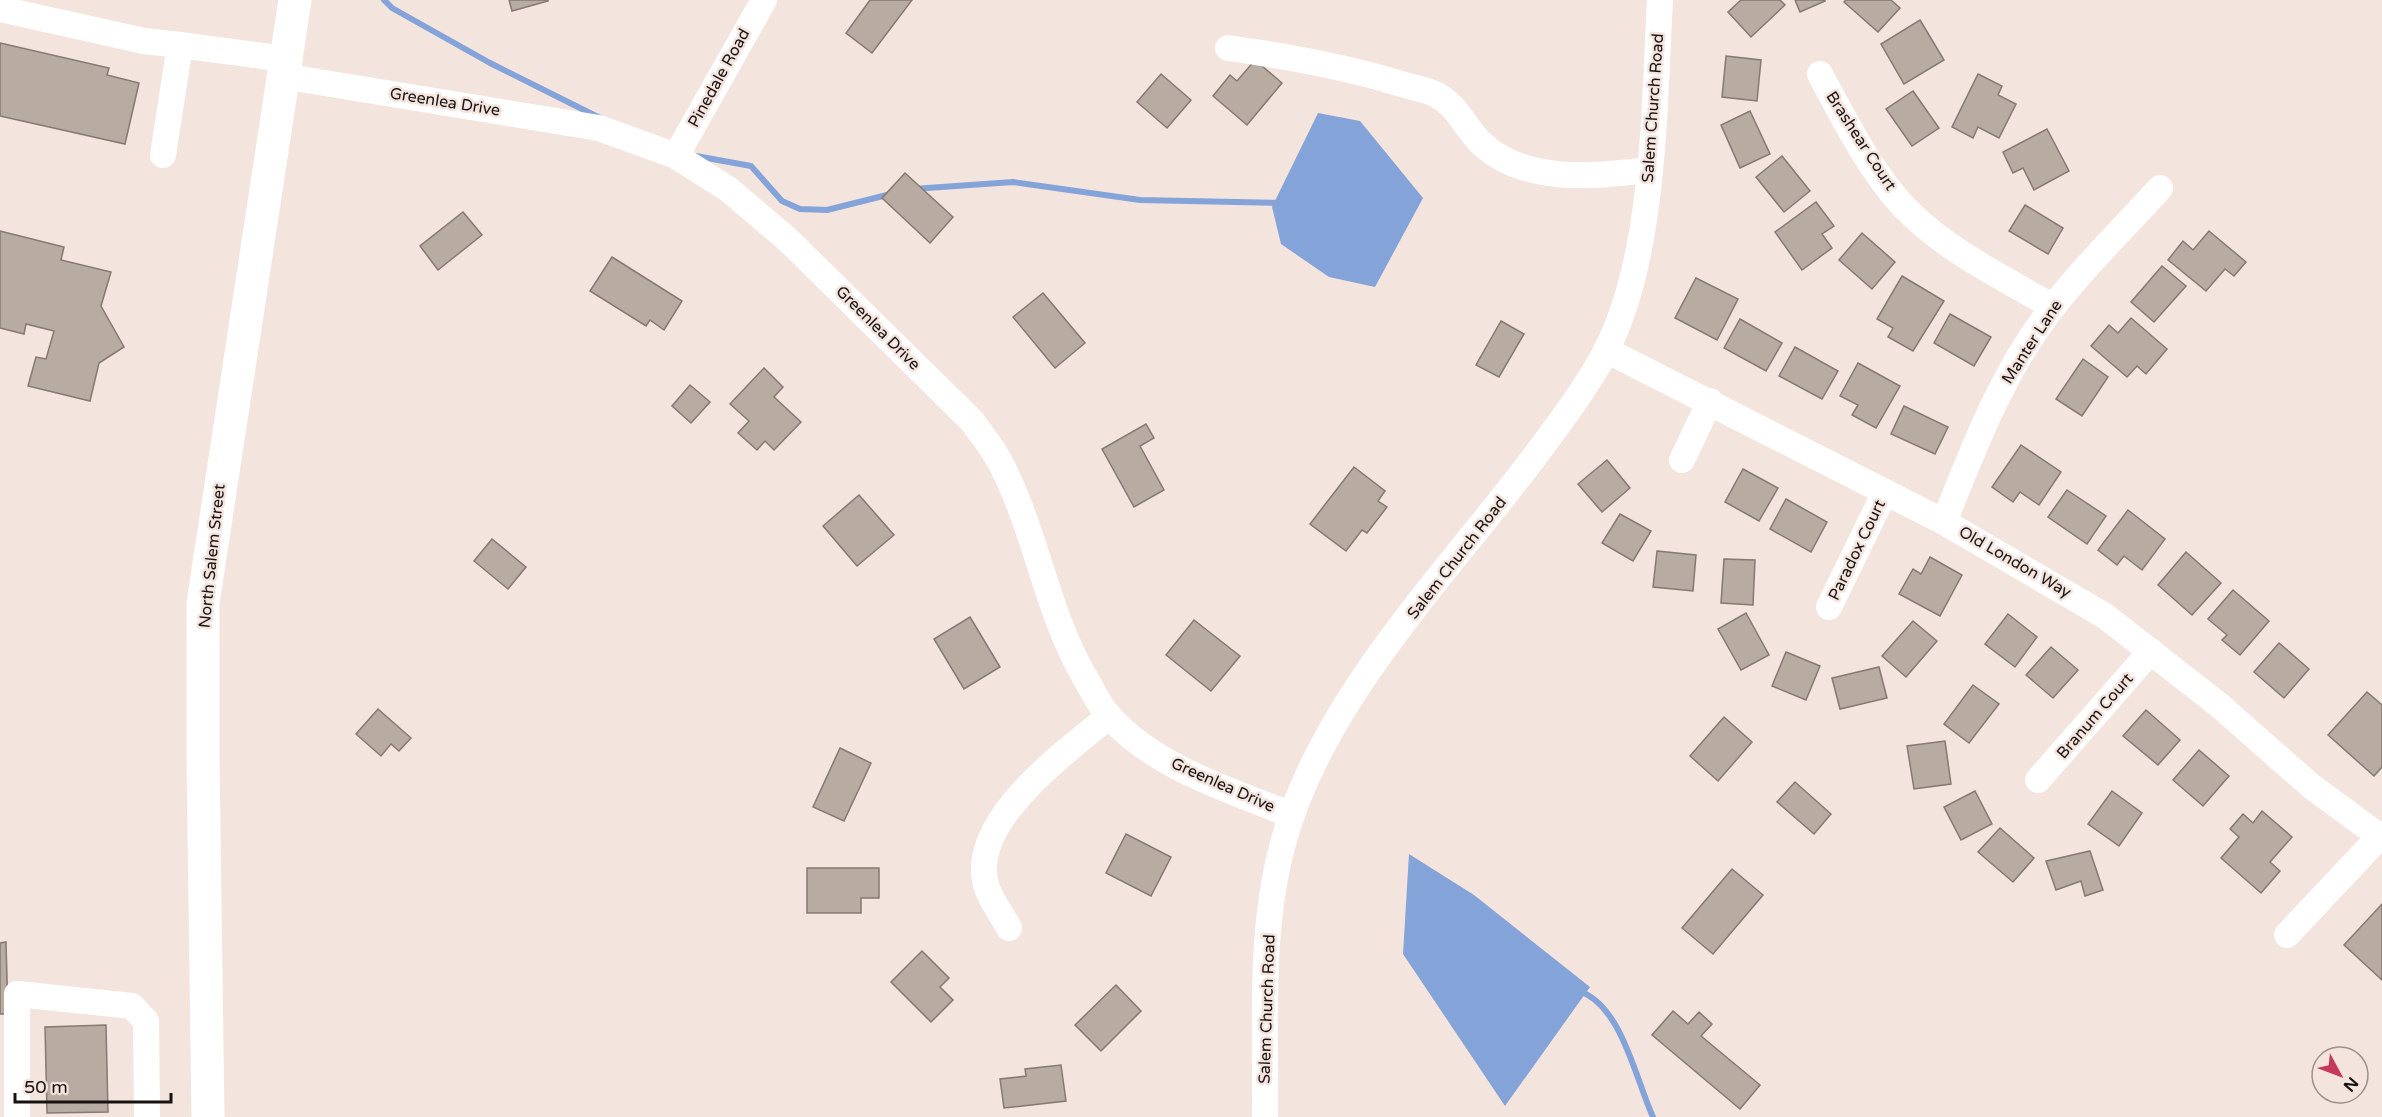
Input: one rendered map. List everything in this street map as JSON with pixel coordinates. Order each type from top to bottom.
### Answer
[{"type":"main road","name":"North Salem Street","points":[[208,1117],[202,762],[203,603],[295,0]]},
{"type":"street","name":"Pinedale Road","points":[[676,156],[764,0]]},
{"type":"street","name":"Salem Church Road","points":[[1265,1117],[1266,992],[1272,901],[1282,846],[1292,815],[1321,746],[1357,688],[1572,407],[1606,350],[1625,301],[1650,170],[1660,0]]},
{"type":"street","name":"Greenlea Drive","points":[[0,9],[144,41],[180,45],[283,68],[599,128],[676,156],[728,189],[787,239],[972,421],[990,445],[1005,472],[1025,523],[1057,621],[1075,660],[1108,716],[1160,757],[1186,771],[1292,815]]},
{"type":"street","points":[[163,155],[180,45]]},
{"type":"street","points":[[1228,48],[1282,56],[1367,74],[1437,95],[1458,112],[1480,142],[1508,160],[1548,173],[1578,177],[1650,170]]},
{"type":"street","name":"Brashear Court","points":[[1820,74],[1872,164],[1910,212],[1954,249],[2053,307]]},
{"type":"street","name":"Manter Lane","points":[[1944,522],[1991,408],[2019,357],[2053,307],[2160,188]]},
{"type":"street","name":"Old London Way","points":[[1606,350],[1944,522],[2105,616],[2151,651],[2311,786],[2381,836]]},
{"type":"street","points":[[1682,460],[1710,401]]},
{"type":"street","name":"Paradox Court","points":[[1829,607],[1885,492]]},
{"type":"street","name":"Branum Court","points":[[2038,780],[2151,651]]},
{"type":"street","points":[[1009,928],[986,886],[984,861],[998,825],[1028,786],[1108,716]]},
{"type":"street","points":[[2287,935],[2381,836]]},
{"type":"street","points":[[17,1117],[17,994],[132,1006],[146,1021],[147,1117]]},
{"type":"water","points":[[1318,113],[1360,121],[1423,198],[1375,287],[1329,277],[1281,244],[1272,207]]},
{"type":"water","points":[[1409,854],[1474,895],[1590,987],[1505,1106],[1403,954]]},
{"type":"building","points":[[509,0],[548,0],[548,1],[512,11]]},
{"type":"building","points":[[870,0],[912,0],[872,53],[846,33]]},
{"type":"building","points":[[1741,0],[1780,0],[1785,5],[1751,37],[1728,12]]},
{"type":"building","points":[[1795,0],[1825,0],[1825,1],[1800,12]]},
{"type":"building","points":[[1846,0],[1891,0],[1900,8],[1878,32],[1844,2]]},
{"type":"building","points":[[1920,20],[1944,60],[1904,84],[1881,44]]},
{"type":"building","points":[[0,43],[109,68],[107,75],[139,83],[125,144],[0,116]]},
{"type":"building","points":[[1726,56],[1761,60],[1757,101],[1722,97]]},
{"type":"building","points":[[1255,60],[1282,83],[1247,125],[1213,96],[1230,75],[1237,81]]},
{"type":"building","points":[[1161,74],[1191,100],[1167,128],[1137,102]]},
{"type":"building","points":[[1978,74],[2002,86],[1998,95],[2016,104],[1999,138],[1978,127],[1973,138],[1952,127]]},
{"type":"building","points":[[1913,91],[1939,128],[1912,146],[1886,109]]},
{"type":"building","points":[[1750,111],[1770,154],[1740,168],[1721,125]]},
{"type":"building","points":[[2047,129],[2069,171],[2034,190],[2023,168],[2013,173],[2003,152]]},
{"type":"building","points":[[1782,156],[1810,191],[1784,212],[1756,177]]},
{"type":"building","points":[[905,173],[953,217],[930,243],[882,198]]},
{"type":"building","points":[[1816,202],[1834,226],[1822,234],[1832,248],[1802,270],[1775,232]]},
{"type":"building","points":[[2025,205],[2063,228],[2048,254],[2009,231]]},
{"type":"building","points":[[463,212],[482,235],[438,270],[420,246]]},
{"type":"building","points":[[0,231],[64,247],[61,260],[111,272],[101,306],[124,347],[99,363],[90,401],[28,386],[36,357],[46,359],[54,331],[26,324],[24,334],[0,328]]},
{"type":"building","points":[[2209,231],[2246,262],[2234,276],[2225,269],[2206,291],[2168,260],[2183,241],[2193,250]]},
{"type":"building","points":[[1862,233],[1895,262],[1872,289],[1839,260]]},
{"type":"building","points":[[612,257],[682,301],[664,330],[650,320],[646,326],[590,291]]},
{"type":"building","points":[[2162,266],[2186,286],[2154,322],[2131,302]]},
{"type":"building","points":[[1902,276],[1944,301],[1913,351],[1888,337],[1893,328],[1877,319]]},
{"type":"building","points":[[1696,278],[1738,299],[1717,340],[1675,318]]},
{"type":"building","points":[[1043,293],[1085,343],[1055,368],[1013,317]]},
{"type":"building","points":[[1950,314],[1991,337],[1974,366],[1934,343]]},
{"type":"building","points":[[2131,318],[2167,349],[2146,374],[2137,366],[2127,377],[2091,346],[2109,325],[2118,333]]},
{"type":"building","points":[[1740,319],[1782,343],[1766,371],[1724,348]]},
{"type":"building","points":[[1501,321],[1524,334],[1499,377],[1476,365]]},
{"type":"building","points":[[1795,347],[1838,371],[1822,399],[1779,376]]},
{"type":"building","points":[[2083,359],[2108,377],[2082,416],[2056,399]]},
{"type":"building","points":[[1858,363],[1900,386],[1876,428],[1852,415],[1858,405],[1840,396]]},
{"type":"building","points":[[764,368],[783,387],[774,397],[801,422],[774,450],[765,441],[757,450],[738,433],[749,421],[730,404]]},
{"type":"building","points":[[690,385],[710,402],[691,423],[672,406]]},
{"type":"building","points":[[1904,406],[1948,427],[1935,454],[1891,434]]},
{"type":"building","points":[[1146,424],[1154,438],[1140,446],[1164,490],[1134,507],[1102,449]]},
{"type":"building","points":[[2021,445],[2061,472],[2039,505],[2020,492],[2013,502],[1992,487]]},
{"type":"building","points":[[1607,460],[1630,488],[1602,512],[1578,484]]},
{"type":"building","points":[[1354,467],[1385,491],[1378,501],[1387,507],[1367,533],[1362,530],[1346,551],[1310,524]]},
{"type":"building","points":[[1743,469],[1778,488],[1759,521],[1725,502]]},
{"type":"building","points":[[2067,490],[2106,516],[2087,544],[2048,517]]},
{"type":"building","points":[[859,495],[894,535],[857,566],[823,526]]},
{"type":"building","points":[[1786,499],[1827,522],[1811,552],[1770,529]]},
{"type":"building","points":[[2128,510],[2165,539],[2142,570],[2124,556],[2117,565],[2098,550]]},
{"type":"building","points":[[1620,514],[1651,531],[1633,561],[1602,543]]},
{"type":"building","points":[[492,539],[526,567],[508,589],[474,561]]},
{"type":"building","points":[[1657,551],[1696,555],[1693,591],[1653,587]]},
{"type":"building","points":[[2186,552],[2221,583],[2192,615],[2158,585]]},
{"type":"building","points":[[1930,557],[1962,575],[1940,616],[1899,594],[1913,569],[1921,574]]},
{"type":"building","points":[[1724,559],[1755,560],[1753,605],[1721,603]]},
{"type":"building","points":[[2233,590],[2269,621],[2240,655],[2222,640],[2227,635],[2208,619]]},
{"type":"building","points":[[1746,613],[1769,655],[1741,670],[1718,629]]},
{"type":"building","points":[[2008,614],[2037,637],[2015,667],[1985,644]]},
{"type":"building","points":[[970,617],[1000,667],[964,689],[934,639]]},
{"type":"building","points":[[1194,620],[1240,656],[1211,691],[1166,655]]},
{"type":"building","points":[[1913,621],[1937,641],[1906,677],[1882,656]]},
{"type":"building","points":[[2279,643],[2309,669],[2284,698],[2254,672]]},
{"type":"building","points":[[2051,647],[2078,670],[2053,698],[2026,675]]},
{"type":"building","points":[[1786,652],[1820,666],[1806,700],[1772,686]]},
{"type":"building","points":[[1879,667],[1887,698],[1840,709],[1832,678]]},
{"type":"building","points":[[1973,685],[1999,704],[1969,743],[1944,724]]},
{"type":"building","points":[[2367,692],[2382,705],[2382,767],[2374,776],[2328,735]]},
{"type":"building","points":[[378,709],[411,738],[399,751],[391,744],[381,756],[356,734]]},
{"type":"building","points":[[2146,710],[2180,740],[2158,765],[2123,736]]},
{"type":"building","points":[[1724,717],[1752,742],[1718,781],[1690,756]]},
{"type":"building","points":[[1945,741],[1951,784],[1914,789],[1907,746]]},
{"type":"building","points":[[840,748],[871,763],[844,821],[813,807]]},
{"type":"building","points":[[2199,750],[2229,776],[2203,806],[2173,780]]},
{"type":"building","points":[[1795,782],[1831,814],[1814,834],[1777,802]]},
{"type":"building","points":[[1975,791],[1992,824],[1961,840],[1944,807]]},
{"type":"building","points":[[2112,791],[2142,813],[2119,846],[2088,824]]},
{"type":"building","points":[[2262,811],[2292,837],[2270,862],[2280,871],[2261,893],[2221,858],[2239,837],[2230,829],[2243,814],[2253,823]]},
{"type":"building","points":[[2000,828],[2034,858],[2013,882],[1978,852]]},
{"type":"building","points":[[1126,834],[1171,857],[1151,896],[1106,873]]},
{"type":"building","points":[[2090,851],[2103,890],[2085,896],[2081,881],[2056,890],[2046,861]]},
{"type":"building","points":[[807,868],[879,868],[879,898],[861,898],[861,913],[807,913]]},
{"type":"building","points":[[1732,869],[1763,895],[1713,954],[1682,928]]},
{"type":"building","points":[[2382,904],[2382,980],[2344,945]]},
{"type":"building","points":[[6,942],[8,1014],[0,1014],[0,943]]},
{"type":"building","points":[[922,951],[949,978],[940,987],[953,1000],[931,1022],[891,982]]},
{"type":"building","points":[[1116,985],[1141,1011],[1101,1051],[1075,1025]]},
{"type":"building","points":[[1673,1011],[1688,1024],[1699,1012],[1712,1024],[1701,1036],[1760,1085],[1740,1109],[1652,1035]]},
{"type":"building","points":[[106,1025],[108,1112],[47,1113],[45,1027]]},
{"type":"building","points":[[1061,1065],[1066,1101],[1004,1108],[1000,1079],[1026,1076],[1025,1069]]},
{"type":"waterway","points":[[384,0],[392,8],[490,63],[600,118]]},
{"type":"waterway","points":[[696,156],[751,166],[782,201],[800,209],[827,210],[891,194]]},
{"type":"waterway","points":[[913,189],[1013,182],[1140,200],[1282,203]]},
{"type":"waterway","points":[[1579,991],[1594,999],[1617,1028],[1653,1117]]}]
